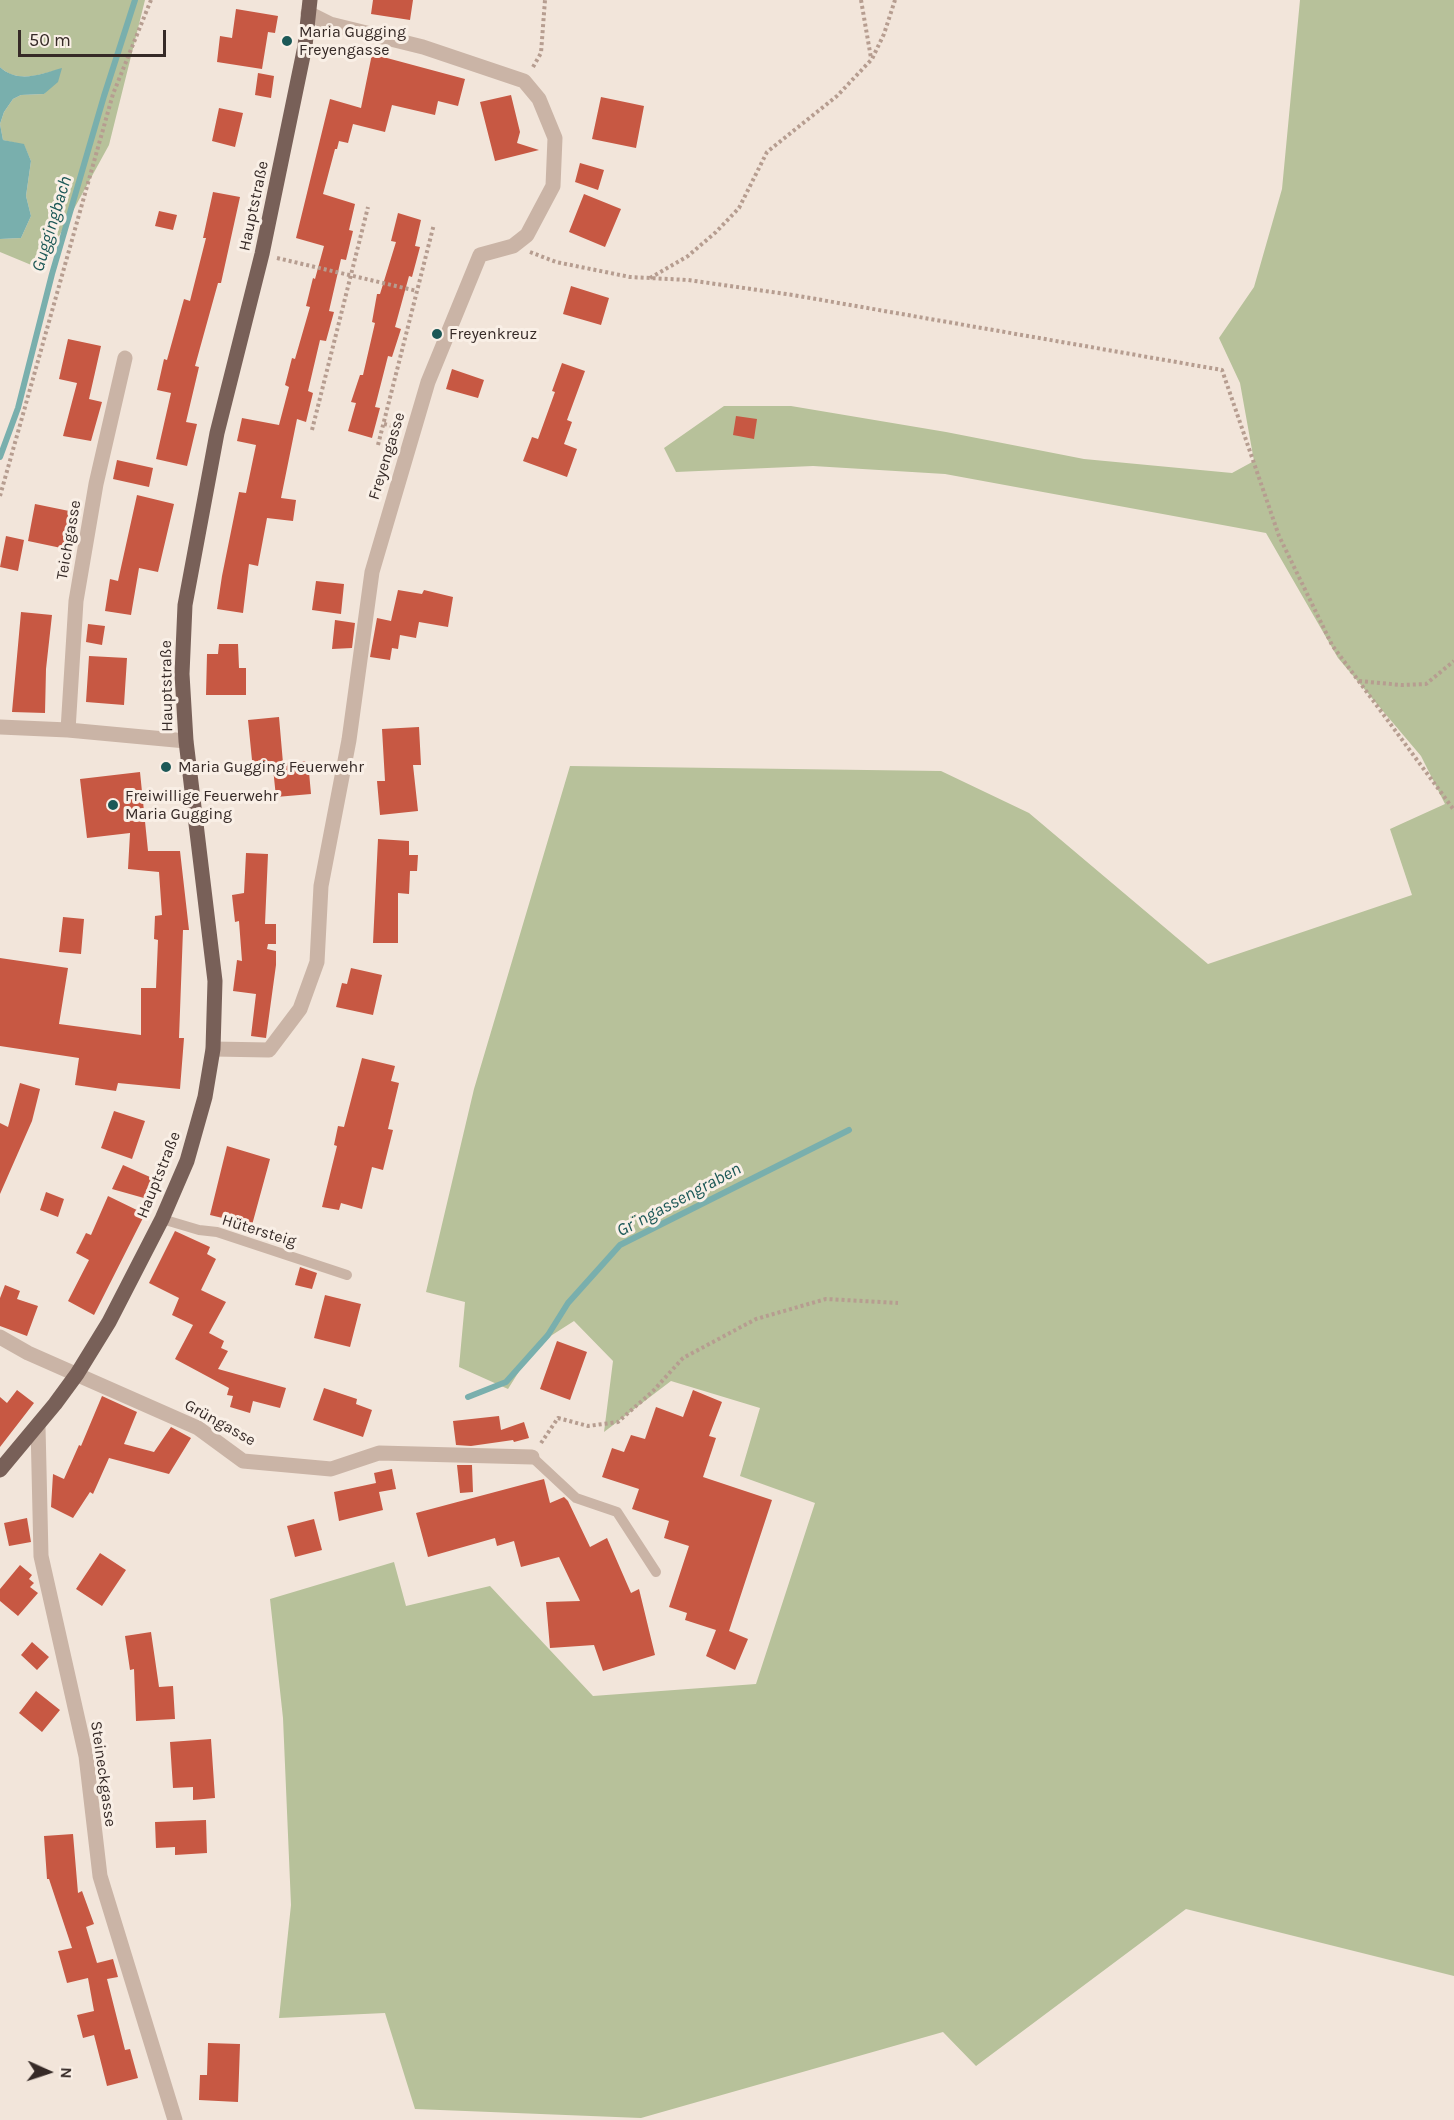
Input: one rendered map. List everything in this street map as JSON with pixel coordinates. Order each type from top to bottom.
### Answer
[{"type":"main road","name":"Hauptstraße","points":[[0,1470],[38,1426],[76,1374],[109,1322],[162,1219],[187,1161],[206,1097],[213,1049],[214,981],[186,741],[183,674],[185,605],[217,433],[262,254],[305,45],[309,7]]},
{"type":"street","points":[[309,7],[330,24],[423,47],[524,81],[539,99],[555,138],[553,186],[527,235],[513,246]]},
{"type":"street","name":"Freyengasse","points":[[213,1049],[269,1050],[300,1010],[317,962],[321,886],[349,740],[372,572],[388,513],[428,382],[480,255],[513,246]]},
{"type":"street","name":"Teichgasse","points":[[68,730],[76,601],[96,484],[125,358]]},
{"type":"street","points":[[0,727],[68,730],[186,741]]},
{"type":"street","name":"Grüngasse","points":[[0,1337],[28,1353],[198,1428],[243,1461],[331,1469],[379,1453],[532,1457]]},
{"type":"street","name":"Steineckgasse","points":[[38,1426],[41,1556],[86,1756],[100,1876],[175,2120]]},
{"type":"lane","name":"Hütersteig","points":[[162,1219],[199,1230],[216,1232],[347,1275]]},
{"type":"lane","points":[[532,1457],[576,1498],[617,1512],[656,1572]]},
{"type":"path","points":[[0,496],[113,94],[150,0]]},
{"type":"path","points":[[524,81],[541,53],[544,0]]},
{"type":"path","points":[[861,0],[872,58]]},
{"type":"path","points":[[649,278],[688,256],[716,232],[739,208],[767,152],[837,96],[872,58],[884,34],[895,0]]},
{"type":"path","points":[[312,430],[369,207]]},
{"type":"path","points":[[378,445],[434,224]]},
{"type":"path","points":[[513,246],[556,262],[630,277],[688,280],[793,295],[1222,370],[1279,536],[1332,645],[1454,810]]},
{"type":"path","points":[[262,254],[417,291]]},
{"type":"path","points":[[1358,681],[1401,685],[1426,684],[1454,661]]},
{"type":"path","points":[[532,1457],[558,1418],[588,1426],[618,1422],[653,1392],[683,1358],[756,1319],[826,1299],[898,1303]]},
{"type":"green space","points":[[0,0],[145,0],[109,145],[41,269],[0,252],[0,239],[21,238],[31,216],[26,196],[31,161],[24,145],[3,140],[0,124],[4,112],[13,99],[21,95],[44,94],[61,69],[22,76],[14,75],[0,67]]},
{"type":"green space","points":[[1300,0],[1454,0],[1454,1976],[1186,1909],[976,2066],[943,2032],[641,2118],[415,2109],[385,2013],[279,2018],[291,1905],[283,1718],[270,1599],[394,1562],[406,1606],[490,1586],[593,1696],[756,1684],[815,1503],[740,1476],[760,1408],[671,1381],[604,1432],[613,1361],[574,1321],[535,1346],[508,1389],[459,1367],[465,1302],[426,1292],[474,1089],[570,766],[941,771],[1029,813],[1208,964],[1412,895],[1390,829],[1445,804],[1421,756],[1338,658],[1266,533],[945,474],[813,466],[676,472],[664,448],[724,406],[791,406],[946,432],[1084,459],[1232,473],[1254,461],[1240,383],[1219,338],[1254,287],[1282,189]]},
{"type":"water","points":[[0,67],[14,75],[22,76],[38,75],[62,68],[58,82],[44,94],[21,95],[13,99],[4,112],[0,124]]},
{"type":"water","points":[[0,124],[3,140],[24,144],[31,161],[26,196],[31,216],[21,238],[0,239]]},
{"type":"building","points":[[373,0],[413,0],[410,20],[371,14]]},
{"type":"building","points":[[236,9],[278,16],[275,33],[268,32],[262,69],[217,62],[220,36],[232,38]]},
{"type":"building","points":[[372,54],[465,79],[458,106],[438,101],[435,115],[392,105],[385,132],[353,124],[348,143],[339,141],[335,149],[323,194],[355,204],[349,230],[353,231],[346,260],[341,259],[329,311],[334,312],[326,341],[320,340],[308,391],[313,393],[306,422],[297,419],[281,498],[296,500],[293,521],[267,518],[258,566],[249,564],[243,613],[217,609],[239,492],[246,493],[256,445],[237,441],[242,418],[279,425],[289,387],[285,385],[310,307],[306,306],[324,246],[296,238],[330,99],[361,108]]},
{"type":"building","points":[[258,73],[274,76],[271,98],[255,95]]},
{"type":"building","points":[[511,95],[520,132],[517,143],[539,150],[495,161],[480,102]]},
{"type":"building","points":[[601,97],[644,106],[636,148],[592,139]]},
{"type":"building","points":[[219,108],[243,113],[235,147],[212,141]]},
{"type":"building","points":[[580,163],[604,170],[598,190],[575,182]]},
{"type":"building","points":[[213,192],[240,197],[221,283],[218,283],[195,366],[199,367],[186,422],[197,424],[187,466],[156,459],[171,393],[157,390],[164,359],[167,360],[184,299],[190,301],[206,238],[203,238]]},
{"type":"building","points":[[584,194],[621,209],[605,247],[569,232]]},
{"type":"building","points":[[159,211],[177,215],[173,230],[155,226]]},
{"type":"building","points":[[398,213],[421,220],[415,246],[420,247],[412,277],[409,276],[395,327],[401,329],[392,357],[388,356],[375,407],[380,408],[372,438],[348,431],[356,403],[351,402],[360,375],[363,375],[375,323],[372,322],[377,294],[380,294],[396,242],[391,241]]},
{"type":"building","points":[[571,286],[609,298],[601,325],[563,314]]},
{"type":"building","points":[[68,339],[101,346],[89,399],[102,402],[91,441],[63,436],[77,383],[59,379]]},
{"type":"building","points":[[562,363],[585,371],[567,420],[572,422],[564,444],[577,449],[567,477],[523,461],[532,437],[538,439],[555,392],[552,391]]},
{"type":"building","points":[[452,369],[484,380],[478,398],[446,389]]},
{"type":"building","points":[[736,416],[757,419],[754,439],[733,435]]},
{"type":"building","points":[[117,460],[153,468],[149,487],[113,479]]},
{"type":"building","points":[[137,495],[174,504],[158,572],[139,568],[131,615],[105,611],[110,579],[118,581]]},
{"type":"building","points":[[35,504],[74,512],[66,549],[28,541]]},
{"type":"building","points":[[6,536],[24,540],[18,571],[0,567]]},
{"type":"building","points":[[316,581],[344,584],[341,614],[312,610]]},
{"type":"building","points":[[398,590],[422,594],[424,590],[453,597],[448,627],[419,622],[416,638],[400,635],[398,649],[392,648],[390,660],[370,657],[377,618],[391,621]]},
{"type":"building","points":[[21,612],[52,615],[46,669],[45,713],[12,712]]},
{"type":"building","points":[[335,620],[355,623],[352,648],[332,649]]},
{"type":"building","points":[[88,624],[105,626],[102,645],[86,642]]},
{"type":"building","points":[[219,644],[238,644],[239,668],[246,668],[246,695],[206,695],[207,654],[218,654]]},
{"type":"building","points":[[89,656],[127,658],[124,705],[86,702]]},
{"type":"building","points":[[279,717],[283,763],[308,761],[311,794],[276,797],[273,768],[253,770],[248,720]]},
{"type":"building","points":[[419,727],[421,765],[413,765],[418,811],[380,815],[377,781],[385,781],[382,729]]},
{"type":"building","points":[[140,772],[148,851],[180,851],[189,930],[183,930],[179,1038],[184,1038],[180,1089],[118,1083],[116,1091],[75,1085],[79,1058],[0,1046],[0,958],[68,968],[59,1024],[141,1035],[141,988],[156,988],[158,940],[154,939],[155,916],[162,915],[159,872],[128,869],[130,833],[87,838],[80,779]]},
{"type":"building","points":[[378,839],[409,841],[409,855],[418,855],[417,871],[410,871],[409,894],[398,893],[398,943],[373,943]]},
{"type":"building","points":[[246,853],[268,854],[265,924],[276,924],[276,944],[268,944],[267,949],[276,951],[276,965],[266,1038],[251,1036],[256,994],[233,991],[237,960],[242,961],[239,921],[235,922],[232,895],[244,893]]},
{"type":"building","points":[[63,917],[84,919],[81,954],[59,952]]},
{"type":"building","points":[[351,968],[382,975],[373,1015],[336,1007],[342,983],[347,984]]},
{"type":"building","points":[[362,1058],[395,1066],[391,1081],[399,1083],[388,1129],[393,1130],[383,1170],[372,1167],[362,1209],[341,1203],[339,1210],[322,1207],[337,1146],[334,1145],[338,1126],[344,1127]]},
{"type":"building","points":[[20,1083],[40,1089],[32,1121],[0,1194],[0,1123],[8,1127]]},
{"type":"building","points":[[114,1111],[145,1121],[132,1159],[101,1148]]},
{"type":"building","points":[[227,1146],[270,1159],[252,1225],[210,1215]]},
{"type":"building","points":[[123,1165],[159,1181],[151,1200],[112,1189]]},
{"type":"building","points":[[46,1192],[64,1199],[58,1217],[40,1210]]},
{"type":"building","points":[[108,1196],[145,1214],[94,1315],[68,1301],[89,1260],[76,1253],[86,1233],[91,1235]]},
{"type":"building","points":[[175,1231],[210,1247],[207,1254],[216,1259],[201,1290],[226,1302],[209,1333],[224,1341],[221,1348],[228,1351],[218,1369],[286,1388],[280,1408],[253,1401],[250,1413],[230,1407],[233,1396],[227,1395],[229,1388],[175,1359],[193,1325],[172,1315],[179,1298],[149,1283]]},
{"type":"building","points":[[300,1267],[317,1273],[312,1289],[295,1285]]},
{"type":"building","points":[[5,1285],[20,1291],[17,1299],[38,1306],[27,1336],[0,1326],[0,1298]]},
{"type":"building","points":[[325,1295],[361,1304],[350,1347],[314,1338]]},
{"type":"building","points":[[557,1341],[587,1352],[570,1400],[540,1389]]},
{"type":"building","points":[[324,1388],[357,1399],[356,1404],[372,1410],[363,1437],[313,1420]]},
{"type":"building","points":[[17,1390],[34,1403],[0,1447],[0,1397],[7,1403]]},
{"type":"building","points":[[693,1390],[722,1402],[709,1436],[716,1438],[703,1477],[772,1500],[729,1631],[748,1639],[735,1670],[706,1656],[716,1630],[685,1620],[687,1613],[669,1607],[689,1546],[664,1538],[669,1521],[632,1509],[639,1489],[602,1477],[612,1448],[624,1452],[631,1435],[645,1439],[656,1407],[683,1417]]},
{"type":"building","points":[[102,1396],[137,1412],[124,1444],[154,1452],[171,1427],[191,1438],[169,1474],[109,1458],[93,1494],[90,1492],[73,1518],[51,1507],[53,1474],[64,1479]]},
{"type":"building","points":[[499,1416],[501,1430],[524,1422],[529,1438],[514,1442],[513,1440],[471,1446],[456,1445],[453,1421]]},
{"type":"building","points":[[457,1465],[472,1465],[473,1492],[460,1493]]},
{"type":"building","points":[[392,1469],[396,1489],[379,1492],[383,1510],[339,1521],[334,1492],[376,1483],[374,1473]]},
{"type":"building","points":[[544,1479],[550,1503],[564,1497],[568,1501],[590,1547],[607,1538],[631,1593],[639,1589],[655,1655],[603,1671],[594,1645],[550,1648],[546,1602],[580,1601],[559,1557],[521,1567],[514,1541],[497,1546],[495,1538],[428,1557],[416,1513]]},
{"type":"building","points":[[27,1518],[31,1542],[9,1546],[4,1523]]},
{"type":"building","points":[[314,1519],[322,1550],[295,1557],[287,1526]]},
{"type":"building","points":[[100,1553],[126,1570],[102,1606],[76,1589]]},
{"type":"building","points":[[20,1565],[32,1575],[29,1579],[34,1583],[30,1587],[38,1593],[18,1616],[0,1601],[0,1589]]},
{"type":"building","points":[[151,1632],[159,1687],[173,1686],[175,1719],[136,1721],[134,1669],[130,1670],[125,1636]]},
{"type":"building","points":[[32,1642],[49,1657],[37,1670],[21,1655]]},
{"type":"building","points":[[36,1691],[60,1710],[42,1732],[19,1713]]},
{"type":"building","points":[[211,1739],[215,1798],[193,1800],[193,1787],[173,1788],[170,1742]]},
{"type":"building","points":[[206,1820],[207,1853],[175,1855],[175,1847],[156,1848],[155,1822]]},
{"type":"building","points":[[73,1834],[78,1893],[82,1891],[94,1924],[86,1927],[97,1963],[113,1959],[118,1977],[107,1979],[125,2050],[130,2049],[138,2078],[107,2086],[94,2035],[83,2038],[77,2015],[94,2011],[88,1978],[67,1983],[58,1951],[72,1948],[49,1879],[47,1879],[44,1836]]},
{"type":"building","points":[[208,2043],[240,2044],[238,2102],[199,2100],[200,2075],[207,2075]]},
{"type":"waterway","name":"Guggingbach","points":[[0,457],[18,408],[52,274],[104,96],[135,0]]},
{"type":"waterway","name":"Gr¨ngassengraben","points":[[468,1397],[506,1382],[548,1335],[568,1303],[620,1245],[849,1130]]},
{"type":"place","name":"Maria Gugging Freyengasse","points":[[287,41]]},
{"type":"place","name":"Freyenkreuz","points":[[437,334]]},
{"type":"place","name":"Maria Gugging Feuerwehr","points":[[166,767]]},
{"type":"place","name":"Freiwillige Feuerwehr Maria Gugging","points":[[113,805]]}]
